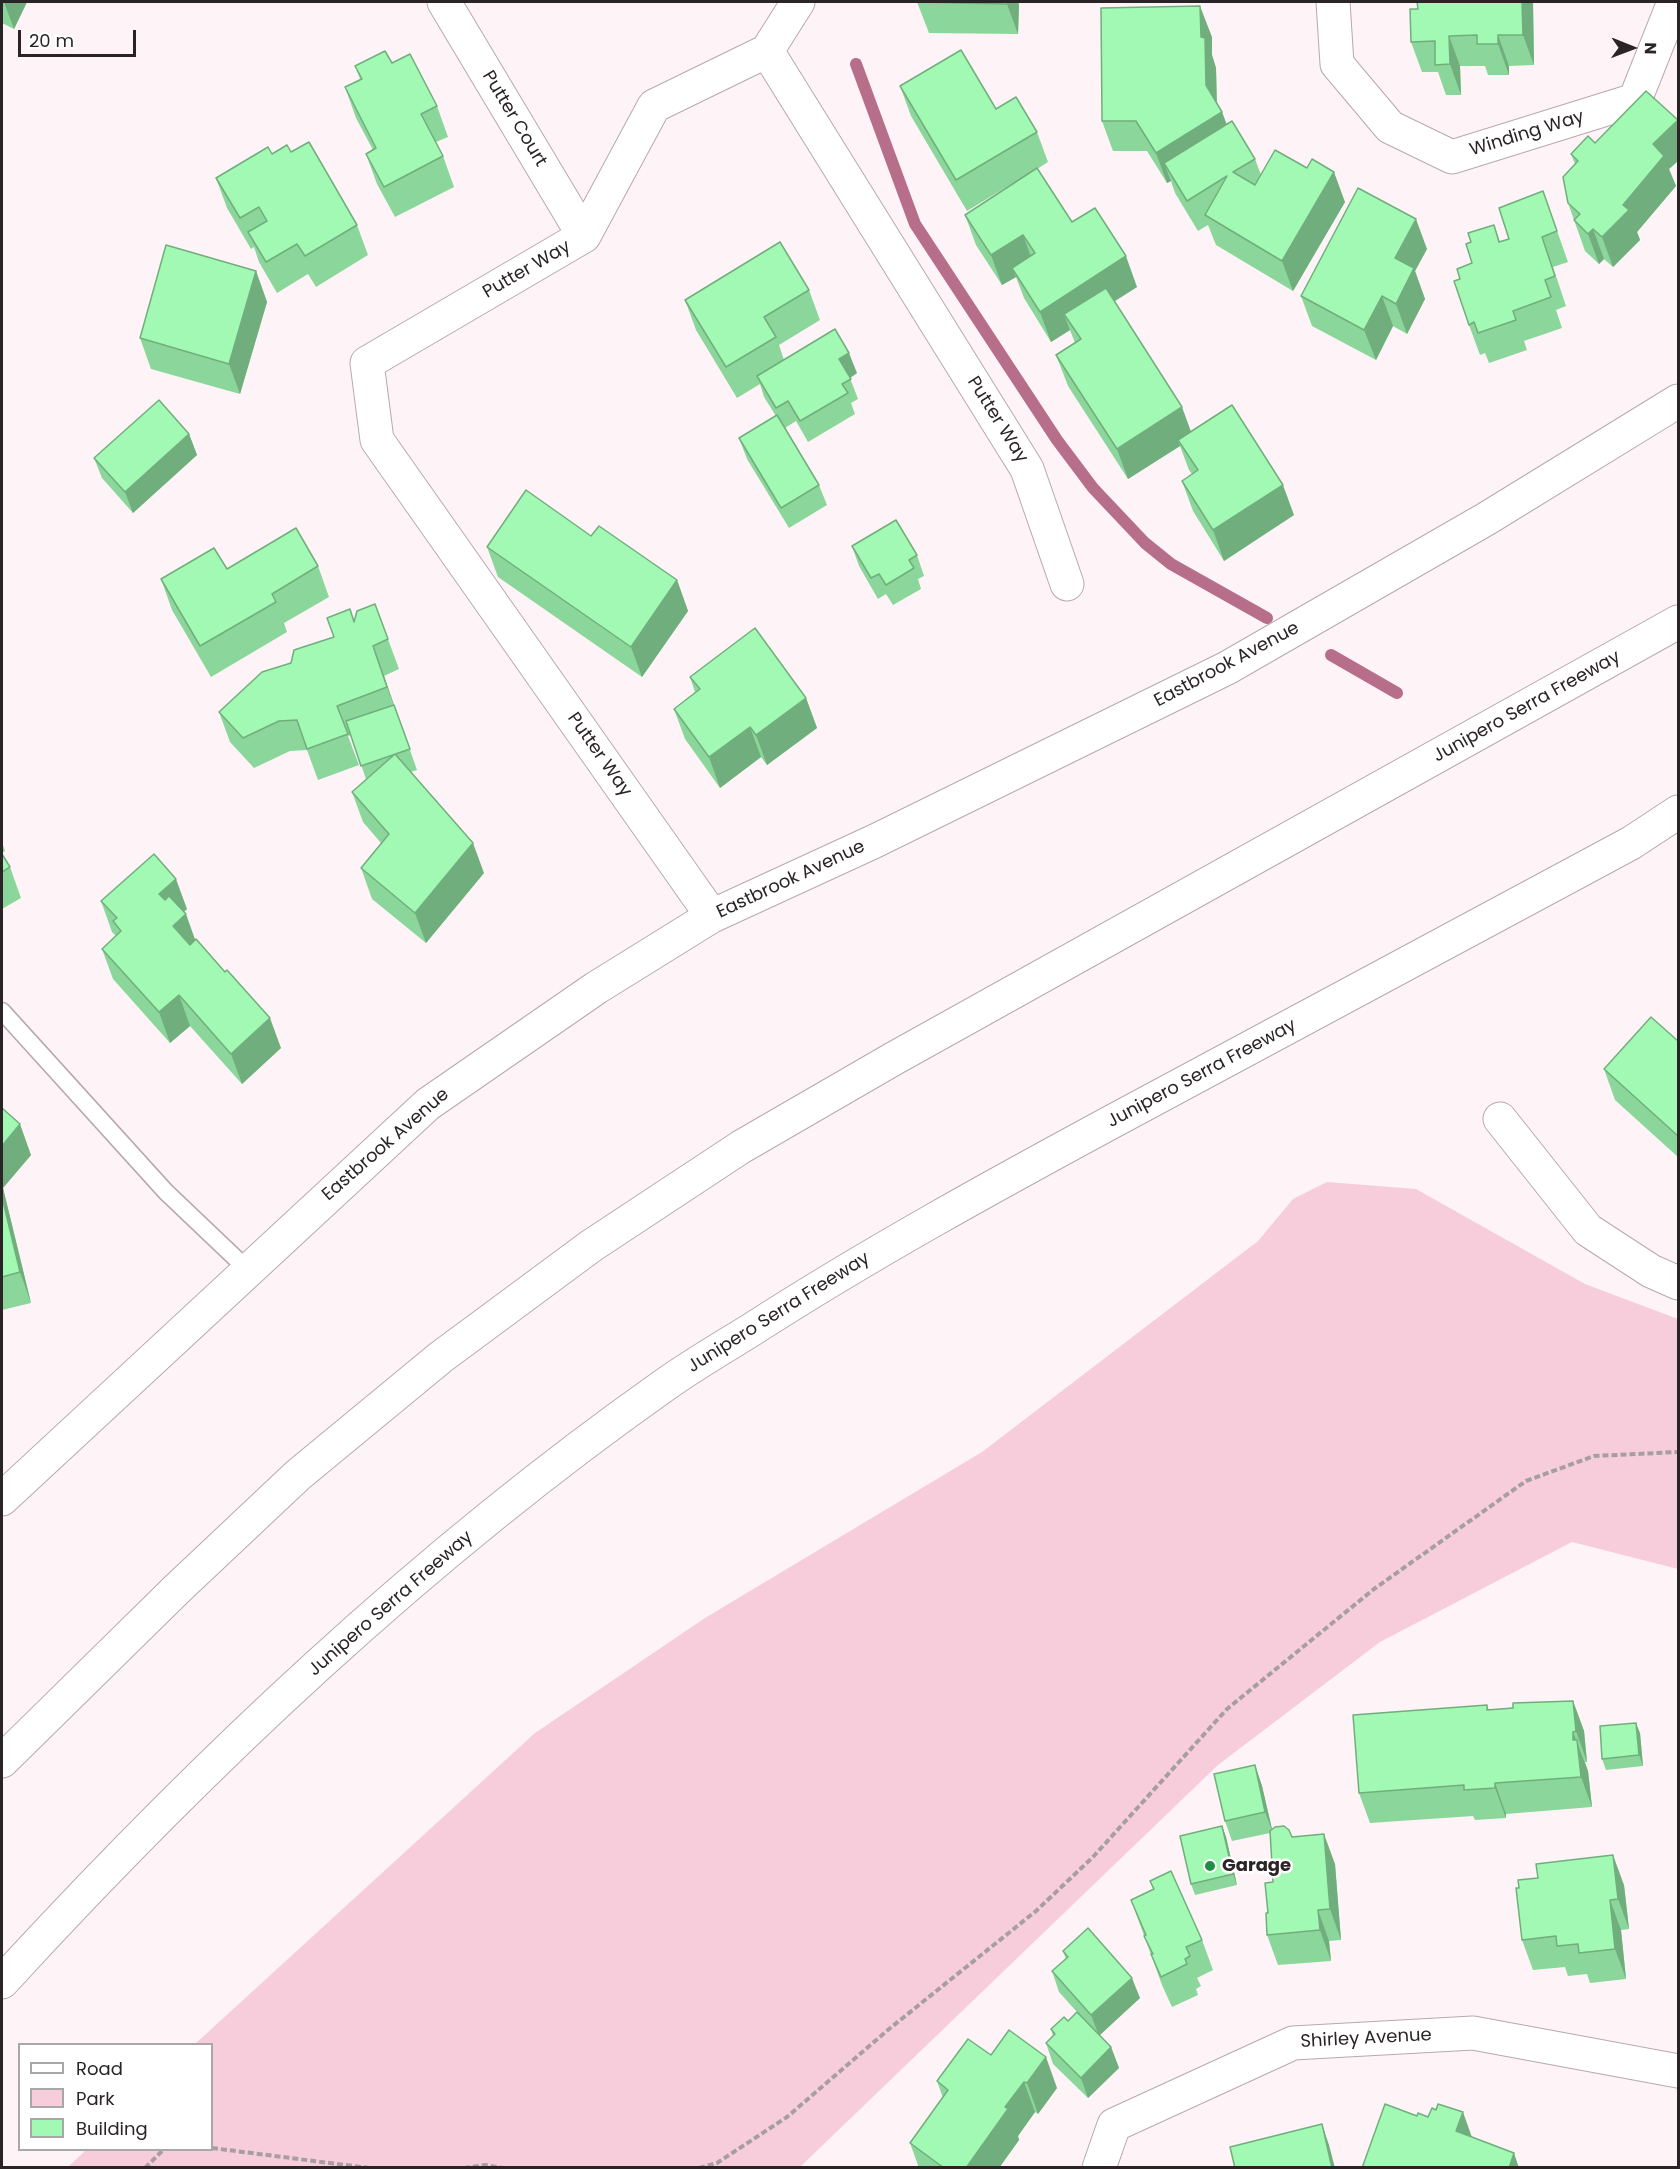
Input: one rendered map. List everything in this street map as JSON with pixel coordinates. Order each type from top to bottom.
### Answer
[{"type":"main road","name":"Putter Court","points":[[444,2],[584,237]]},
{"type":"main road","points":[[766,51],[798,2]]},
{"type":"main road","name":"Winding Way","points":[[1333,2],[1337,64],[1390,127],[1452,157],[1635,100],[1674,2]]},
{"type":"main road","name":"Putter Way","points":[[712,916],[377,440],[367,363],[584,237],[654,106],[766,51],[1027,469],[1067,584]]},
{"type":"main road","name":"Eastbrook Avenue","points":[[2,1499],[428,1104],[596,988],[712,916],[917,821],[1227,668],[1486,519],[1678,401]]},
{"type":"main road","name":"Junipero Serra Freeway","points":[[2,1761],[177,1589],[298,1475],[441,1357],[591,1246],[741,1147],[893,1059],[1678,622]]},
{"type":"main road","name":"Junipero Serra Freeway","points":[[2,1982],[90,1886],[282,1698],[400,1592],[534,1483],[667,1383],[816,1288],[972,1198],[1631,843],[1678,812]]},
{"type":"main road","points":[[1631,843],[1678,840]]},
{"type":"main road","points":[[1500,1119],[1588,1230],[1651,1271],[1678,1283]]},
{"type":"main road","name":"Shirley Avenue","points":[[1099,2168],[1114,2126],[1293,2043],[1473,2033],[1678,2071]]},
{"type":"lane","points":[[2,1011],[166,1192],[248,1270]]},
{"type":"path","points":[[699,2168],[717,2163],[787,2117],[889,2029],[1036,1911],[1093,1857],[1227,1709],[1374,1589],[1526,1481],[1594,1456],[1678,1452]]},
{"type":"path","points":[[213,2148],[369,2168]]},
{"type":"path","points":[[145,2168],[162,2151]]},
{"type":"path","points":[[464,2168],[485,2165],[503,2168]]},
{"type":"green space","points":[[1327,1182],[1416,1189],[1585,1284],[1678,1319],[1678,1569],[1572,1542],[1380,1642],[1218,1765],[800,2167],[68,2167],[85,2151],[213,2151],[213,2043],[196,2043],[535,1733],[705,1618],[982,1452],[1258,1241],[1293,1199]]},
{"type":"building","points":[[917,2],[1007,2],[1007,4]]},
{"type":"building","points":[[1417,2],[1522,2],[1523,35],[1498,35],[1498,44],[1477,44],[1477,35],[1449,36],[1450,64],[1435,65],[1435,41],[1411,42],[1410,9],[1418,9]]},
{"type":"building","points":[[1200,6],[1201,37],[1205,38],[1206,85],[1222,112],[1156,153],[1136,121],[1102,121],[1101,8]]},
{"type":"building","points":[[961,50],[996,109],[1016,97],[1037,132],[956,180],[900,86]]},
{"type":"building","points":[[385,51],[392,63],[410,54],[437,106],[421,114],[443,156],[384,187],[366,154],[376,148],[345,87],[362,79],[355,66]]},
{"type":"building","points":[[1646,91],[1678,120],[1653,144],[1664,156],[1623,205],[1629,210],[1602,237],[1593,229],[1588,234],[1574,220],[1580,214],[1568,203],[1563,177],[1578,161],[1571,154],[1588,136],[1595,143]]},
{"type":"building","points":[[1232,121],[1255,159],[1233,172],[1255,185],[1275,150],[1307,168],[1312,159],[1334,172],[1282,261],[1205,215],[1227,176],[1187,201],[1164,163]]},
{"type":"building","points":[[309,142],[357,225],[305,256],[297,244],[266,262],[248,232],[267,221],[259,207],[240,218],[216,178],[268,147],[272,154],[287,145],[291,152]]},
{"type":"building","points":[[1037,168],[1072,222],[1095,208],[1126,256],[1040,312],[1012,268],[1035,253],[1023,235],[991,255],[965,215]]},
{"type":"building","points":[[1358,188],[1416,219],[1395,258],[1414,268],[1396,304],[1382,296],[1364,330],[1301,296]]},
{"type":"building","points":[[1543,191],[1557,231],[1542,237],[1555,276],[1545,280],[1551,297],[1513,311],[1516,320],[1478,333],[1474,322],[1469,325],[1454,281],[1460,279],[1457,269],[1472,263],[1466,244],[1471,242],[1468,233],[1494,225],[1499,242],[1509,239],[1499,208]]},
{"type":"building","points":[[780,242],[809,290],[764,317],[776,337],[726,367],[685,300]]},
{"type":"building","points":[[166,245],[256,271],[229,364],[140,338]]},
{"type":"building","points":[[1106,288],[1182,407],[1117,449],[1056,355],[1081,339],[1064,314]]},
{"type":"building","points":[[835,329],[849,353],[839,359],[851,379],[842,384],[848,393],[800,421],[788,401],[776,408],[757,376]]},
{"type":"building","points":[[159,400],[189,434],[125,492],[94,458]]},
{"type":"building","points":[[1232,405],[1283,485],[1213,530],[1182,481],[1198,470],[1178,440]]},
{"type":"building","points":[[777,415],[819,485],[781,508],[739,438]]},
{"type":"building","points":[[526,490],[591,536],[599,526],[677,580],[631,647],[487,547]]},
{"type":"building","points":[[896,520],[917,555],[909,560],[914,568],[886,585],[879,574],[871,578],[852,546]]},
{"type":"building","points":[[296,528],[318,566],[272,594],[276,602],[200,646],[161,579],[214,548],[227,569]]},
{"type":"building","points":[[375,604],[388,639],[373,646],[387,687],[337,706],[348,734],[307,749],[297,720],[279,721],[243,738],[219,712],[262,672],[291,663],[294,650],[334,637],[327,618],[350,609],[354,622],[357,611]]},
{"type":"building","points":[[755,628],[806,698],[756,735],[750,727],[709,757],[674,709],[700,689],[690,677]]},
{"type":"building","points":[[394,705],[410,749],[361,766],[346,721]]},
{"type":"building","points":[[395,754],[473,843],[415,913],[361,868],[389,834],[352,792]]},
{"type":"building","points":[[2,854],[10,867],[2,872]]},
{"type":"building","points":[[154,854],[176,879],[159,894],[165,900],[169,896],[186,914],[173,926],[190,945],[196,939],[270,1018],[231,1054],[179,995],[159,1012],[102,949],[121,931],[113,921],[117,918],[101,901]]},
{"type":"building","points":[[1651,1017],[1678,1041],[1678,1136],[1604,1069]]},
{"type":"building","points":[[2,1108],[20,1124],[2,1146]]},
{"type":"building","points":[[2,1197],[20,1272],[2,1277]]},
{"type":"building","points":[[1573,1701],[1576,1731],[1573,1732],[1573,1740],[1577,1740],[1581,1777],[1495,1783],[1495,1788],[1464,1790],[1464,1785],[1359,1793],[1353,1715],[1487,1705],[1487,1710],[1513,1708],[1513,1703]]},
{"type":"building","points":[[1636,1723],[1639,1755],[1602,1759],[1600,1726]]},
{"type":"building","points":[[1255,1765],[1265,1812],[1225,1821],[1214,1774]]},
{"type":"building","name":"Garage","points":[[1222,1826],[1233,1874],[1191,1884],[1180,1836]]},
{"type":"building","points":[[1284,1826],[1292,1837],[1324,1834],[1330,1909],[1318,1910],[1320,1930],[1267,1935],[1266,1913],[1268,1913],[1265,1883],[1273,1882],[1270,1831],[1275,1827]]},
{"type":"building","points":[[1613,1855],[1618,1899],[1610,1900],[1615,1949],[1579,1953],[1578,1944],[1557,1946],[1556,1936],[1522,1940],[1516,1888],[1519,1888],[1518,1880],[1538,1878],[1536,1864]]},
{"type":"building","points":[[1171,1871],[1202,1940],[1186,1947],[1190,1956],[1185,1959],[1187,1964],[1161,1977],[1131,1900],[1154,1889],[1150,1881]]},
{"type":"building","points":[[1088,1928],[1132,1978],[1091,2015],[1052,1971],[1068,1957],[1063,1951]]},
{"type":"building","points":[[1077,2012],[1111,2047],[1081,2078],[1046,2043],[1055,2034],[1051,2029],[1064,2017],[1068,2021]]},
{"type":"building","points":[[1009,2030],[1046,2057],[1005,2107],[1008,2109],[966,2168],[944,2168],[910,2143],[948,2090],[937,2081],[968,2039],[991,2055]]},
{"type":"building","points":[[1385,2104],[1417,2116],[1418,2113],[1428,2117],[1432,2108],[1436,2110],[1438,2104],[1463,2112],[1456,2131],[1514,2153],[1509,2168],[1362,2168]]},
{"type":"building","points":[[1322,2124],[1332,2168],[1235,2168],[1230,2147]]},
{"type":"waterway","points":[[856,64],[915,224],[1057,440],[1093,488],[1145,543],[1171,564],[1267,618]]},
{"type":"waterway","points":[[1331,655],[1397,693]]},
{"type":"place","name":"Garage","points":[[1210,1866]]}]
